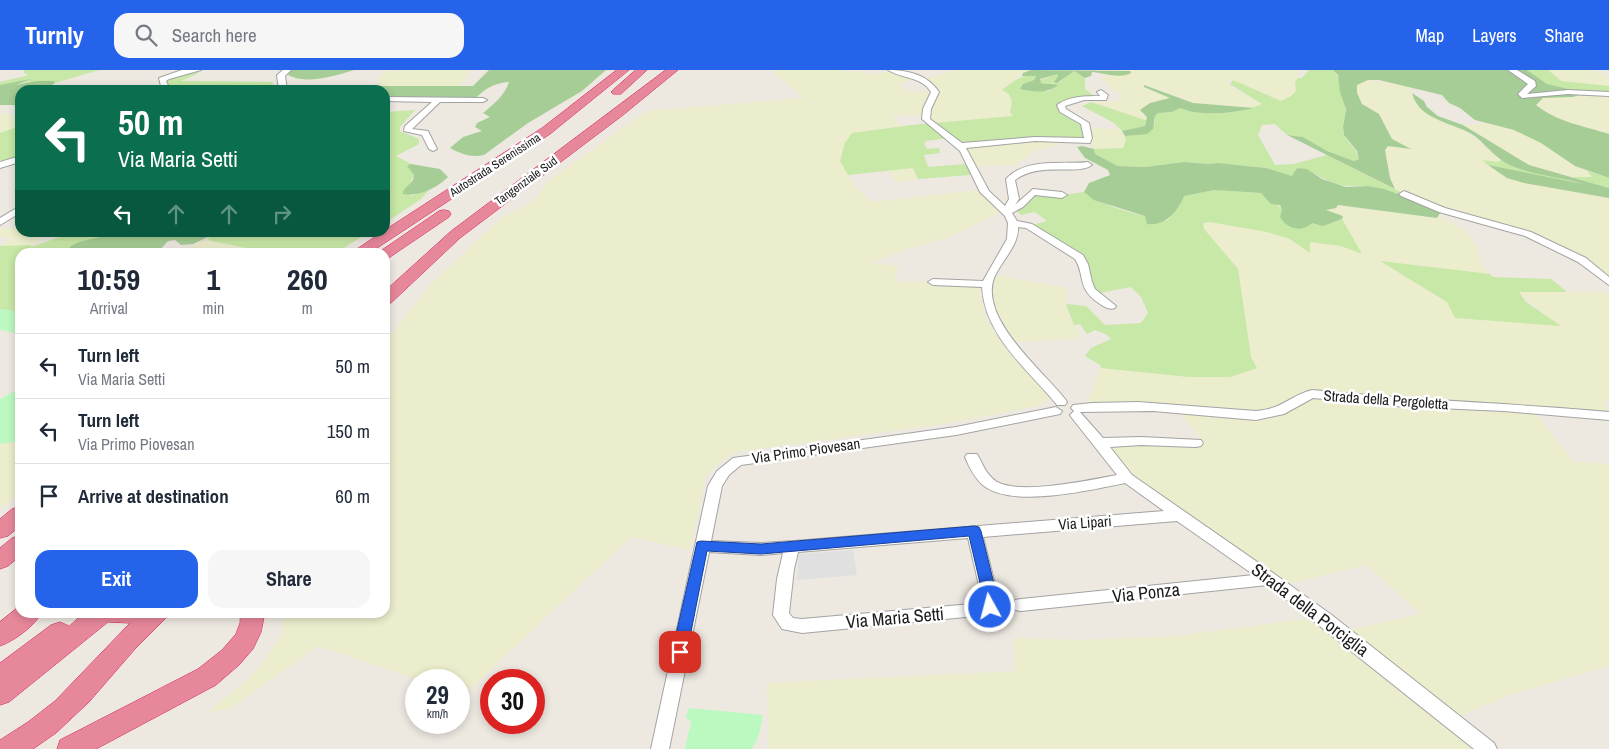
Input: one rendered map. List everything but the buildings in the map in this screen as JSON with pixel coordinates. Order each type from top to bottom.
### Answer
[{"type":"highway","name":"Autostrada Serenissima","points":[[390,234],[546,131],[624,70]]},
{"type":"highway","name":"Autostrada Serenissima","points":[[390,251],[561,135],[614,95],[642,70]]},
{"type":"highway","name":"Tangenziale Sud","points":[[390,282],[460,221],[631,97],[664,70]]},
{"type":"highway","name":"Tangenziale Sud","points":[[390,295],[438,250],[505,196],[594,132],[673,70]]},
{"type":"highway","name":"Autostrada Serenissima","points":[[368,248],[385,237]]},
{"type":"highway","points":[[390,305],[438,250]]},
{"type":"highway","points":[[0,530],[15,519]]},
{"type":"highway","points":[[0,560],[15,548]]},
{"type":"highway","points":[[0,636],[22,618]]},
{"type":"highway","points":[[0,677],[89,618]]},
{"type":"highway","points":[[0,694],[90,618]]},
{"type":"highway","points":[[10,749],[49,722],[72,702],[128,640],[152,618]]},
{"type":"highway","points":[[70,749],[206,677],[222,665],[245,640],[250,630],[252,618]]},
{"type":"street","points":[[164,85],[162,80],[167,77],[197,70]]},
{"type":"street","points":[[282,85],[281,75],[287,70]]},
{"type":"street","points":[[892,70],[924,79],[933,86],[936,92],[927,109],[926,119],[932,126],[961,146],[985,193],[1006,213],[1013,223],[1012,239],[987,284],[996,323],[1022,360],[1059,406],[1071,403],[1077,411]]},
{"type":"street","points":[[1512,70],[1532,83],[1532,86],[1523,92],[1524,96],[1568,92],[1609,94]]},
{"type":"street","points":[[961,146],[1035,139],[1086,141],[1088,138],[1085,123],[1063,110],[1061,105],[1084,98],[1103,98],[1104,94],[1101,92]]},
{"type":"street","points":[[390,99],[484,100]]},
{"type":"street","points":[[433,149],[425,133],[408,131],[408,128],[439,99]]},
{"type":"street","points":[[0,165],[15,160]]},
{"type":"street","points":[[1006,213],[1014,199],[1010,179],[1014,175],[1042,166],[1088,165]]},
{"type":"street","points":[[1006,213],[1018,208],[1034,192],[1062,195]]},
{"type":"street","points":[[1404,194],[1442,210],[1528,234],[1582,260],[1609,282]]},
{"type":"street","points":[[0,222],[15,212]]},
{"type":"street","points":[[1013,223],[1030,226],[1078,257],[1084,264],[1089,289],[1099,300],[1111,306]]},
{"type":"street","points":[[933,282],[987,284]]},
{"type":"street","name":"Strada della Pergoletta","points":[[1077,411],[1092,406],[1177,408],[1248,415],[1275,413],[1302,397],[1312,394],[1393,402],[1504,407],[1609,416]]},
{"type":"street","name":"Via Primo Piovesan","points":[[660,749],[701,546],[715,486],[719,477],[738,461],[956,431],[1059,406]]},
{"type":"street","name":"Strada della Porciglia","points":[[1077,411],[1098,443],[1127,478],[1272,579],[1488,749]]},
{"type":"street","points":[[1098,443],[1140,441],[1196,443]]},
{"type":"street","points":[[972,458],[980,475],[996,487],[1028,492],[1127,478]]},
{"type":"street","name":"Via Lipari","points":[[982,530],[1180,515]]},
{"type":"street","points":[[701,546],[761,549],[982,530]]},
{"type":"street","name":"Via Maria Setti","points":[[794,547],[789,551],[786,561],[781,615],[788,624],[794,626],[973,611],[990,607],[991,600],[982,530]]},
{"type":"street","points":[[761,549],[782,556],[786,561]]},
{"type":"street","name":"Via Ponza","points":[[1021,604],[1272,579]]},
{"type":"green space","points":[[24,70],[99,70],[55,83],[54,81],[37,81],[18,85],[30,81],[0,85],[0,82],[29,75],[24,73]]},
{"type":"green space","points":[[197,70],[199,73],[181,81],[272,82],[274,85],[163,85],[167,77]]},
{"type":"green space","points":[[291,70],[354,70],[330,77],[303,79],[288,75]]},
{"type":"green space","points":[[469,70],[465,80],[458,86],[378,85],[383,72]]},
{"type":"green space","points":[[489,70],[606,70],[582,91],[528,123],[480,156],[467,155],[450,148],[463,137],[482,131],[475,127],[477,123],[490,117],[483,113],[502,95],[509,82],[490,87],[474,100],[390,99],[390,86],[473,86]]},
{"type":"green space","points":[[771,70],[842,70],[846,72],[857,71],[870,75],[893,71],[916,78],[899,84],[909,92],[935,92],[924,79],[958,70],[1031,70],[1023,73],[1002,90],[1009,94],[1012,101],[1010,107],[1014,116],[930,123],[926,115],[895,116],[893,117],[901,126],[852,133],[848,175],[855,186],[871,202],[978,190],[1002,212],[947,238],[914,247],[870,263],[898,266],[894,281],[981,283],[980,295],[986,318],[1003,346],[1046,389],[1049,396],[1042,405],[951,423],[737,452],[719,463],[706,476],[690,550],[631,537],[491,669],[480,669],[480,680],[470,689],[470,669],[405,669],[405,675],[318,646],[232,708],[208,712],[258,669],[282,635],[285,618],[390,618],[390,337],[430,285],[500,219],[534,201],[547,182],[647,111],[804,98]]},
{"type":"green space","points":[[1031,70],[1130,71],[1131,73],[1117,76],[1092,72],[1091,76],[1085,78],[1074,71],[1057,83],[1054,82],[1058,74],[1040,79],[1041,83],[1058,85],[1049,90],[1020,89],[1023,84],[1034,80],[1036,76],[1022,76],[1023,73]]},
{"type":"green space","points":[[1107,70],[1301,70],[1297,74],[1298,78],[1295,82],[1296,91],[1281,101],[1230,79],[1227,82],[1230,86],[1261,104],[1254,108],[1193,103],[1149,86],[1144,87],[1171,98],[1150,103],[1141,111],[1148,121],[1091,102],[1114,102],[1122,98],[1121,92],[1115,91],[1109,85],[1112,84],[1106,83],[1101,77],[1130,71]]},
{"type":"green space","points":[[1309,70],[1333,70],[1336,74],[1341,84],[1345,102],[1343,132],[1357,152],[1359,159],[1354,161],[1327,151],[1303,137],[1287,135],[1275,124],[1262,125],[1258,135],[1275,165],[1294,164],[1327,155],[1404,194],[1413,201],[1374,187],[1337,184],[1297,168],[1292,176],[1266,168],[1218,163],[1184,162],[1145,167],[1118,166],[1095,154],[1094,149],[1123,148],[1126,141],[1125,136],[1133,135],[1155,123],[1155,116],[1158,113],[1172,112],[1180,108],[1199,113],[1233,112],[1262,104],[1230,84],[1233,80],[1281,101],[1296,91],[1295,82],[1298,78],[1302,78]]},
{"type":"green space","points":[[1333,70],[1527,70],[1547,84],[1572,90],[1579,95],[1543,98],[1536,105],[1562,120],[1609,134],[1609,178],[1575,166],[1541,143],[1514,130],[1475,120],[1460,108],[1449,103],[1442,95],[1379,80],[1368,80],[1357,85],[1357,93],[1362,104],[1379,114],[1392,139],[1411,149],[1388,146],[1385,150],[1390,178],[1395,189],[1287,135],[1303,137],[1327,151],[1354,161],[1359,159],[1357,151],[1344,135],[1343,127],[1346,109],[1340,92],[1338,75]]},
{"type":"green space","points":[[1527,70],[1548,70],[1561,81],[1609,86],[1609,94],[1575,92],[1547,84]]},
{"type":"green space","points":[[1548,70],[1592,70],[1608,77],[1609,86],[1561,81]]},
{"type":"green space","points":[[1074,71],[1085,78],[1085,89],[1098,99],[1087,98],[1065,103],[1063,110],[1085,123],[1088,138],[961,146],[949,138],[926,141],[924,144],[927,149],[939,148],[940,153],[924,155],[928,167],[967,164],[971,175],[918,179],[913,168],[848,175],[840,161],[845,143],[852,133],[912,125],[1013,116],[1010,112],[1012,101],[1009,94],[1002,90],[1010,84],[1022,77],[1031,75],[1036,76],[1034,80],[1023,84],[1029,91],[1049,91],[1054,83],[1046,85],[1041,83],[1040,80],[1058,74],[1059,76],[1055,80],[1060,82],[1070,72]]},
{"type":"green space","points":[[31,79],[15,85],[15,105],[0,105],[0,85]]},
{"type":"green space","points":[[1368,80],[1408,86],[1417,105],[1431,117],[1467,132],[1501,160],[1498,162],[1483,160],[1507,178],[1524,183],[1609,198],[1609,282],[1582,260],[1528,234],[1427,204],[1395,189],[1390,178],[1385,150],[1388,146],[1410,148],[1392,139],[1379,114],[1362,104],[1357,93],[1357,85]]},
{"type":"green space","points":[[37,81],[54,81],[55,83],[52,85],[16,85]]},
{"type":"green space","points":[[1144,85],[1193,103],[1254,108],[1227,113],[1207,113],[1180,108],[1172,112],[1158,113],[1155,116],[1153,129],[1147,134],[1125,136],[1122,131],[1145,126],[1147,117],[1140,110],[1150,103],[1170,98],[1144,87]]},
{"type":"green space","points":[[1412,93],[1424,101],[1427,107],[1438,116],[1463,125],[1529,165],[1609,188],[1609,198],[1524,183],[1507,178],[1488,165],[1583,184],[1529,172],[1507,163],[1497,157],[1468,132],[1430,116],[1416,103]]},
{"type":"green space","points":[[1579,94],[1609,94],[1609,134],[1560,120],[1536,105],[1543,98]]},
{"type":"green space","points":[[1091,102],[1148,121],[1145,122],[1145,126],[1122,131],[1114,123],[1082,106]]},
{"type":"green space","points":[[415,110],[400,127],[400,131],[419,139],[419,144],[396,156],[411,164],[407,166],[414,175],[408,186],[411,196],[429,190],[421,199],[390,220],[390,112]]},
{"type":"green space","points":[[0,113],[15,116],[15,128],[0,133]]},
{"type":"green space","points":[[1484,123],[1514,130],[1541,143],[1575,166],[1587,171],[1592,177],[1572,177],[1529,165],[1463,125]]},
{"type":"green space","points":[[1087,127],[1121,130],[1126,141],[1123,148],[1094,149],[1087,141]]},
{"type":"green space","points":[[15,128],[15,157],[0,160],[0,133]]},
{"type":"green space","points":[[1035,139],[1066,140],[1069,142],[1035,151],[1015,165],[975,166],[970,156],[961,146]]},
{"type":"green space","points":[[1082,146],[1094,149],[1095,154],[1118,166],[1145,167],[1184,162],[1218,163],[1266,168],[1292,176],[1297,168],[1307,169],[1322,179],[1346,187],[1368,186],[1384,189],[1442,210],[1437,218],[1338,205],[1336,208],[1326,210],[1343,216],[1342,219],[1323,226],[1312,223],[1299,229],[1291,227],[1283,221],[1280,217],[1282,210],[1280,205],[1271,204],[1261,193],[1214,190],[1184,196],[1178,208],[1165,221],[1147,224],[1145,216],[1094,200],[1084,192],[1089,183],[1110,175],[1108,170],[1085,158],[1077,147]]},
{"type":"green space","points":[[1482,160],[1498,162],[1501,160],[1512,166],[1593,187],[1488,165]]},
{"type":"green space","points":[[411,164],[440,169],[448,177],[439,185],[427,191],[409,195],[403,194],[403,191],[413,180],[414,175],[407,166]]},
{"type":"green space","points":[[913,168],[918,179],[896,182],[888,171]]},
{"type":"green space","points":[[1587,171],[1609,178],[1609,188],[1572,177],[1592,177]]},
{"type":"green space","points":[[1214,190],[1261,193],[1282,210],[1312,222],[1326,223],[1342,219],[1362,254],[1341,246],[1310,242],[1310,253],[1290,239],[1267,232],[1210,222],[1203,223],[1204,229],[1238,269],[1251,357],[1257,368],[1230,377],[1189,377],[1101,368],[1100,365],[1085,356],[1091,348],[1111,339],[1107,335],[1095,330],[1087,334],[1080,324],[1074,325],[1066,304],[1086,306],[1105,325],[1141,323],[1148,313],[1141,297],[1131,287],[1094,294],[1084,264],[1029,226],[1047,221],[1035,212],[1021,215],[1015,210],[1033,192],[1062,195],[1084,192],[1113,207],[1167,221],[1180,204],[1183,196]]},
{"type":"green space","points":[[1338,205],[1437,218],[1439,216],[1466,231],[1476,245],[1482,265],[1490,274],[1381,262],[1447,302],[1560,326],[1543,314],[1519,292],[1609,292],[1609,401],[1602,401],[1609,414],[1533,410],[1573,461],[1609,464],[1609,666],[1516,693],[1453,718],[1343,631],[1421,614],[1366,565],[1284,585],[1132,475],[1107,450],[1106,441],[1205,443],[1177,409],[1092,406],[1087,402],[1101,368],[1189,377],[1230,377],[1256,368],[1251,357],[1238,269],[1203,229],[1203,223],[1210,222],[1267,232],[1290,239],[1309,253],[1310,242],[1341,246],[1361,254],[1342,219],[1343,216],[1325,210],[1336,208]]},
{"type":"green space","points":[[0,228],[15,228],[15,237],[42,237],[39,242],[31,245],[0,246],[11,238],[0,237]]},
{"type":"green space","points":[[60,237],[102,237],[79,242],[71,248],[15,248],[15,311],[0,309],[0,246],[31,245],[31,247]]},
{"type":"green space","points":[[100,237],[208,237],[193,244],[181,245],[175,240],[168,241],[162,248],[70,248],[81,241]]},
{"type":"green space","points":[[361,237],[344,248],[247,248],[211,241],[207,238]]},
{"type":"green space","points":[[207,238],[211,241],[247,248],[188,248]]},
{"type":"green space","points":[[1380,261],[1490,274],[1493,277],[1551,279],[1567,292],[1519,292],[1526,302],[1561,326],[1455,318],[1447,302]]},
{"type":"green space","points":[[995,275],[1067,288],[1066,304],[1070,317],[1080,335],[1076,339],[1013,342],[1001,326],[992,301]]},
{"type":"green space","points":[[0,309],[15,311],[15,333],[0,330]]},
{"type":"green space","points":[[15,391],[15,442],[0,444],[0,399]]},
{"type":"green space","points":[[15,442],[15,497],[0,508],[0,444]]},
{"type":"green space","points":[[1312,618],[1472,749],[768,749],[767,683],[1015,671],[1014,638],[1080,640],[1176,636]]},
{"type":"green space","points":[[689,708],[763,715],[758,737],[752,749],[685,749],[691,722],[686,717]]},
{"type":"shaded area","points":[[853,550],[857,575],[797,580],[799,554]]},
{"type":"route","points":[[680,652],[701,546],[761,549],[974,531],[991,600],[990,607]]}]
